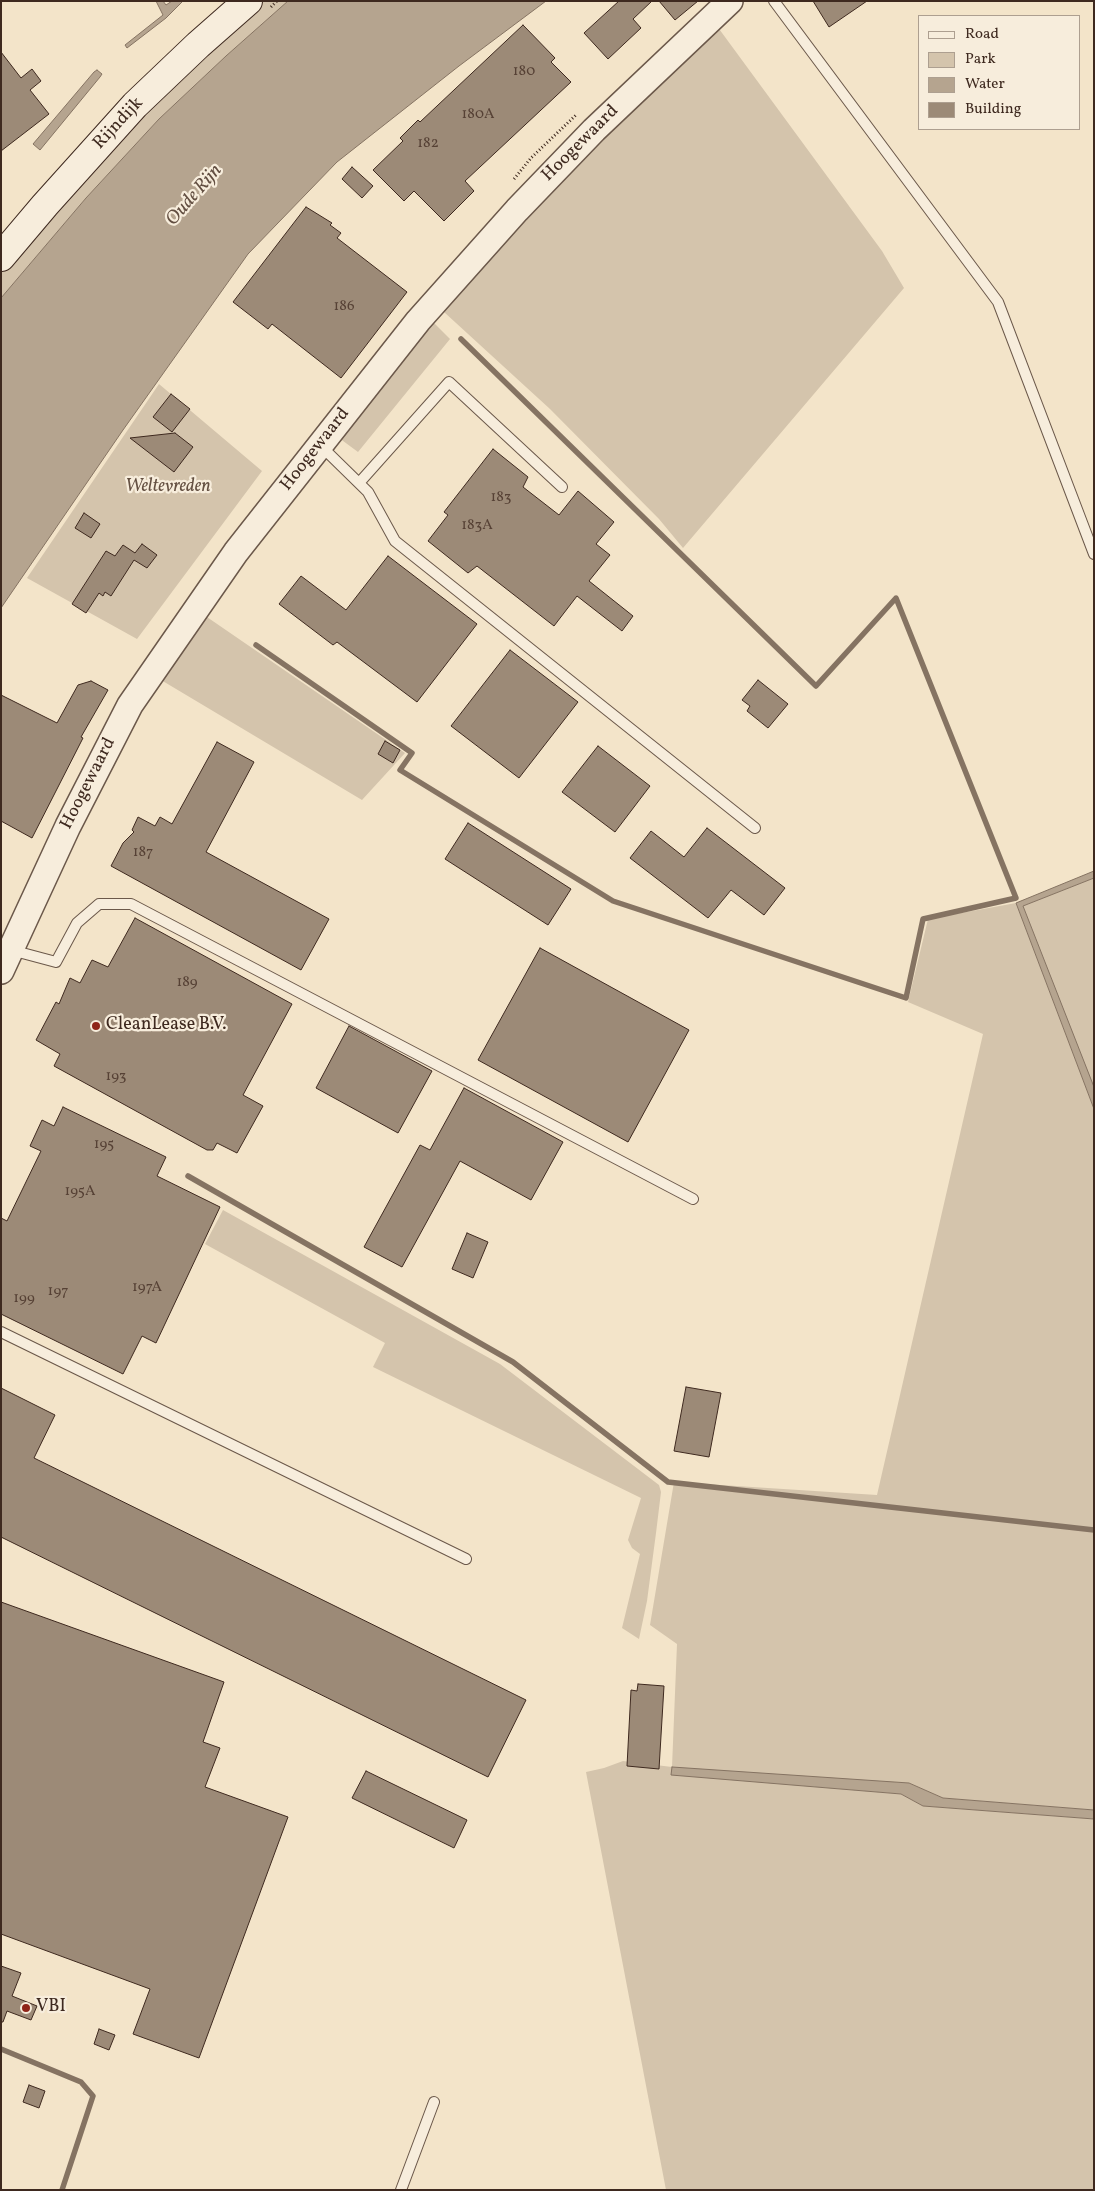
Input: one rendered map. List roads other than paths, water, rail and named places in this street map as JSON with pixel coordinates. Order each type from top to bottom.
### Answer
[{"type":"main road","name":"Rijndijk","points":[[1,257],[45,205],[135,106],[198,45],[248,1]]},
{"type":"street","name":"Hoogewaard","points":[[6,961],[68,826],[130,705],[236,552],[319,444],[418,321],[517,210],[594,130],[730,1]]},
{"type":"lane","points":[[774,1],[998,302],[1094,554]]},
{"type":"lane","points":[[359,483],[449,382],[562,487]]},
{"type":"lane","points":[[319,444],[368,492],[395,541],[755,828]]},
{"type":"lane","points":[[6,961],[56,962],[77,923],[100,904],[131,904],[693,1199]]},
{"type":"lane","points":[[1,1332],[466,1559]]},
{"type":"lane","points":[[401,2190],[434,2102]]},
{"type":"water","points":[[156,1],[163,1],[166,5],[172,1],[183,1],[166,18],[127,48],[125,45],[163,15]]},
{"type":"water","name":"Oude Rijn","points":[[288,1],[546,1],[459,66],[337,162],[248,254],[123,430],[1,608],[1,298],[86,198],[159,119]]},
{"type":"water","points":[[97,70],[102,74],[100,77],[40,150],[33,144]]},
{"type":"water","points":[[1094,871],[1094,878],[1023,906],[1094,1087],[1094,1109],[1016,903]]},
{"type":"water","points":[[672,1767],[909,1783],[943,1798],[1094,1810],[1094,1819],[923,1806],[901,1794],[671,1775]]},
{"type":"waterway","points":[[256,645],[412,753],[400,770],[613,901],[906,998],[923,919],[1016,898],[896,598],[816,686],[461,339]]},
{"type":"waterway","points":[[188,1176],[513,1362],[668,1482],[1094,1530]]},
{"type":"waterway","points":[[1,2049],[81,2082],[93,2096],[62,2190]]},
{"type":"place","name":"CleanLease B.V.","points":[[96,1026]]},
{"type":"place","name":"VBI","points":[[26,2008]]},
{"type":"park label","name":"Weltevreden","points":[[168,488]]}]
